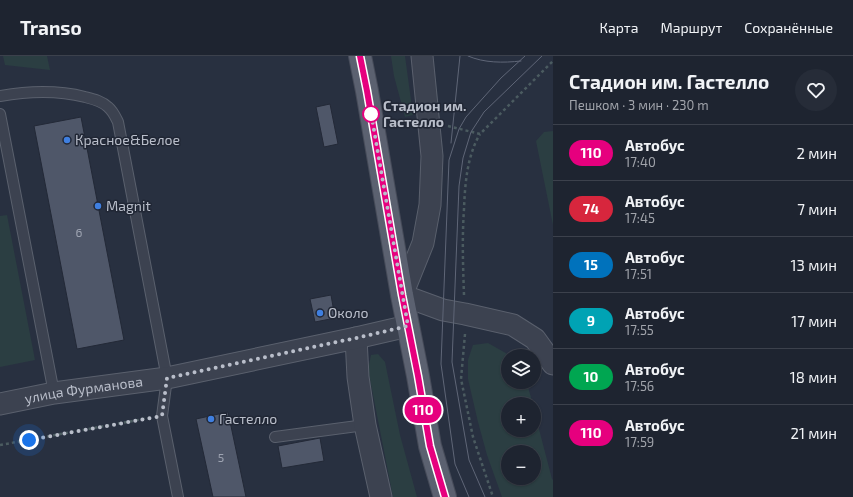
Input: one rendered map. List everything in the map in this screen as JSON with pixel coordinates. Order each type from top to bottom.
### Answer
[{"type":"main road","points":[[360,56],[369,99],[402,295],[430,446],[445,497]]},
{"type":"street","points":[[422,56],[432,156],[430,205],[423,243],[402,295],[443,310],[513,325],[536,339],[553,364]]},
{"type":"street","name":"улица Фурманова","points":[[0,404],[54,393],[167,378],[408,326]]},
{"type":"street","points":[[356,338],[358,377],[365,425],[381,497]]},
{"type":"lane","points":[[0,96],[28,92],[55,92],[71,94],[97,100],[103,103],[116,117],[167,378],[162,416],[178,497]]},
{"type":"lane","points":[[0,114],[54,393]]},
{"type":"lane","points":[[275,437],[365,425]]},
{"type":"path","points":[[464,282],[463,226],[466,179],[474,143],[480,134],[553,61]]},
{"type":"path","points":[[445,125],[480,134]]},
{"type":"path","points":[[464,341],[461,379],[463,391],[473,437],[493,497]]},
{"type":"path","points":[[0,445],[162,416]]},
{"type":"green space","points":[[3,56],[47,56],[50,70],[5,65]]},
{"type":"green space","points":[[391,56],[405,56],[413,115],[405,117],[394,76]]},
{"type":"green space","points":[[553,131],[553,225],[536,141],[544,132]]},
{"type":"green space","points":[[7,215],[35,360],[0,367],[0,216]]},
{"type":"green space","points":[[488,343],[501,350],[501,389],[528,389],[531,397],[501,397],[501,437],[541,437],[553,480],[553,497],[502,497],[487,455],[478,422],[468,379],[468,360],[473,345]]},
{"type":"green space","points":[[378,354],[385,362],[400,435],[417,497],[393,497],[368,369],[371,355]]},
{"type":"building","points":[[330,104],[338,144],[324,147],[316,107]]},
{"type":"building","points":[[81,117],[124,340],[77,349],[34,126]]},
{"type":"building","points":[[331,295],[335,318],[315,322],[310,299]]},
{"type":"building","points":[[228,412],[246,497],[213,497],[196,419]]},
{"type":"building","points":[[320,438],[324,461],[282,468],[278,446]]},
{"type":"tram line","points":[[451,143],[460,56]]},
{"type":"tram line","points":[[468,56],[494,62],[521,61]]},
{"type":"tram line","points":[[469,497],[455,464],[441,364],[449,160],[459,129],[466,117],[501,78],[525,56]]},
{"type":"tram line","points":[[485,497],[469,460],[452,362],[459,186],[463,158],[471,132],[484,112],[542,56]]},
{"type":"bus line","name":"110","points":[[360,56],[430,446],[445,497]]},
{"type":"place","name":"Стадион им. Гастелло","points":[[371,114]]},
{"type":"place","name":"Красное&Белое","points":[[67,140]]},
{"type":"place","name":"Magnit","points":[[98,206]]},
{"type":"place","name":"Около","points":[[320,313]]},
{"type":"place","name":"Гастелло","points":[[211,419]]},
{"type":"route","points":[[29,440],[162,416],[167,378],[408,326],[370,107],[371,114]]}]
